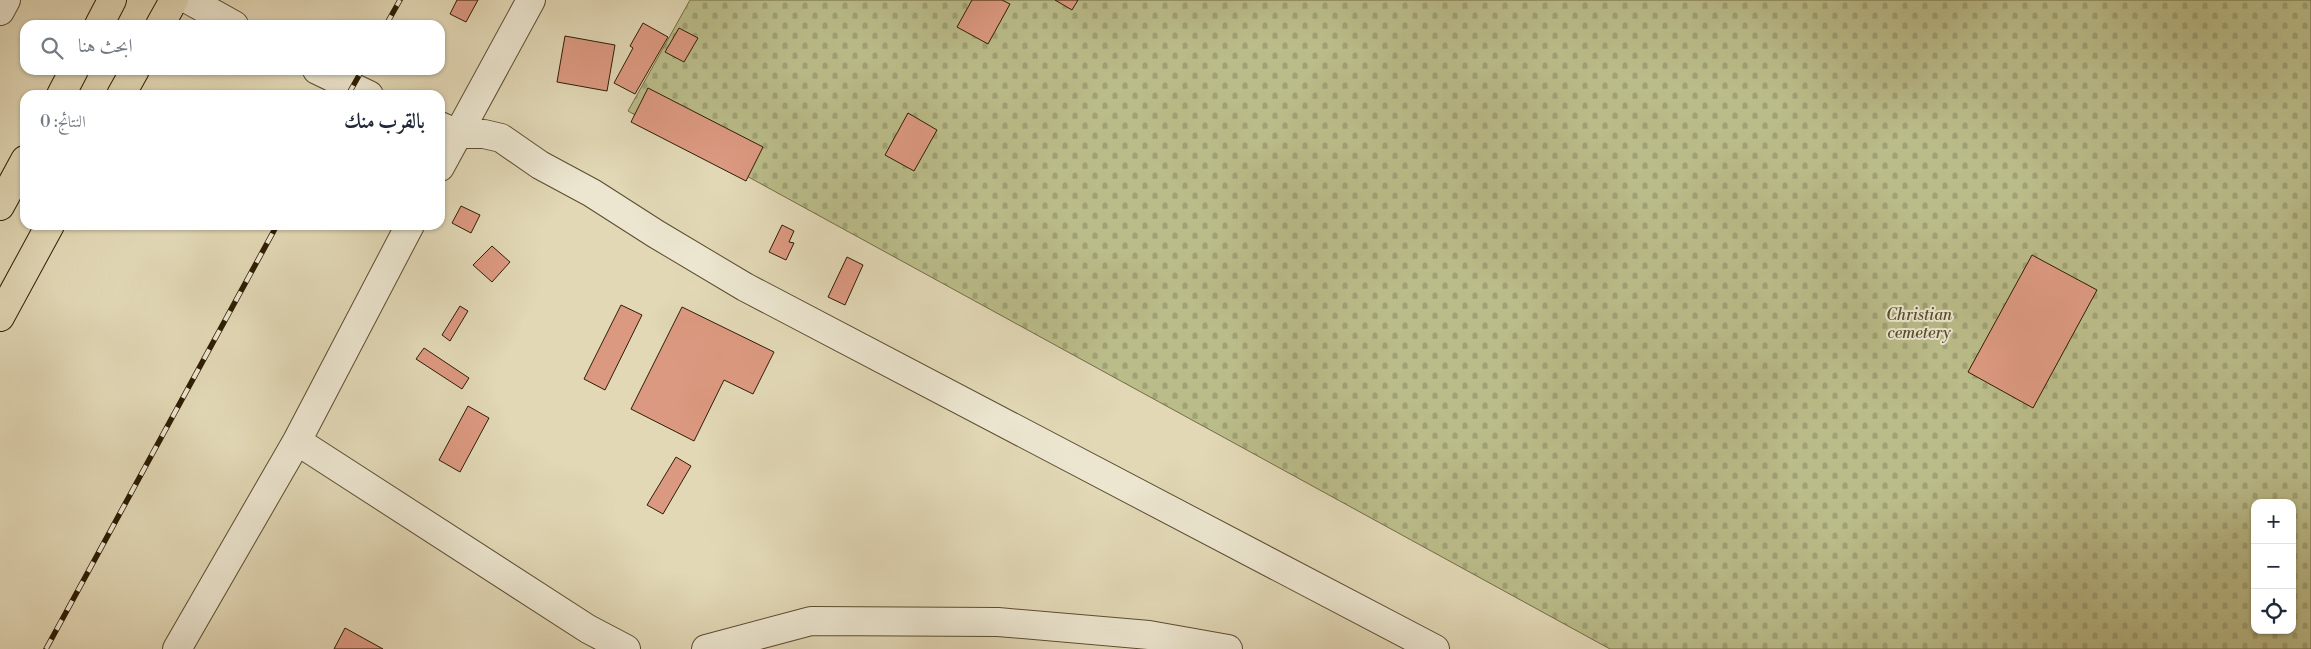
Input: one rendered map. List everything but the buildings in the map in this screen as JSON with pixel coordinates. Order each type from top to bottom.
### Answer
[{"type":"highway","points":[[102,20],[112,0]]},
{"type":"highway","points":[[163,20],[174,0]]},
{"type":"highway","points":[[64,90],[71,75]]},
{"type":"highway","points":[[125,90],[132,75]]},
{"type":"highway","points":[[0,206],[20,169]]},
{"type":"highway","points":[[0,317],[47,230]]},
{"type":"street","points":[[0,11],[6,0]]},
{"type":"street","points":[[189,0],[225,20]]},
{"type":"street","points":[[445,146],[449,130],[531,0]]},
{"type":"street","points":[[328,75],[359,90]]},
{"type":"street","points":[[449,130],[501,138],[540,165],[592,193],[745,287],[1435,649]]},
{"type":"street","points":[[177,649],[297,441],[407,230]]},
{"type":"street","points":[[297,441],[588,629],[626,649]]},
{"type":"street","points":[[706,649],[811,621],[998,622],[1149,634],[1228,649]]},
{"type":"green space","name":"Christian cemetery","points":[[690,0],[2311,0],[2311,649],[1610,649],[628,111]]},
{"type":"railway","points":[[389,20],[400,0]]},
{"type":"railway","points":[[351,90],[359,75]]},
{"type":"railway","points":[[46,649],[274,230]]}]
